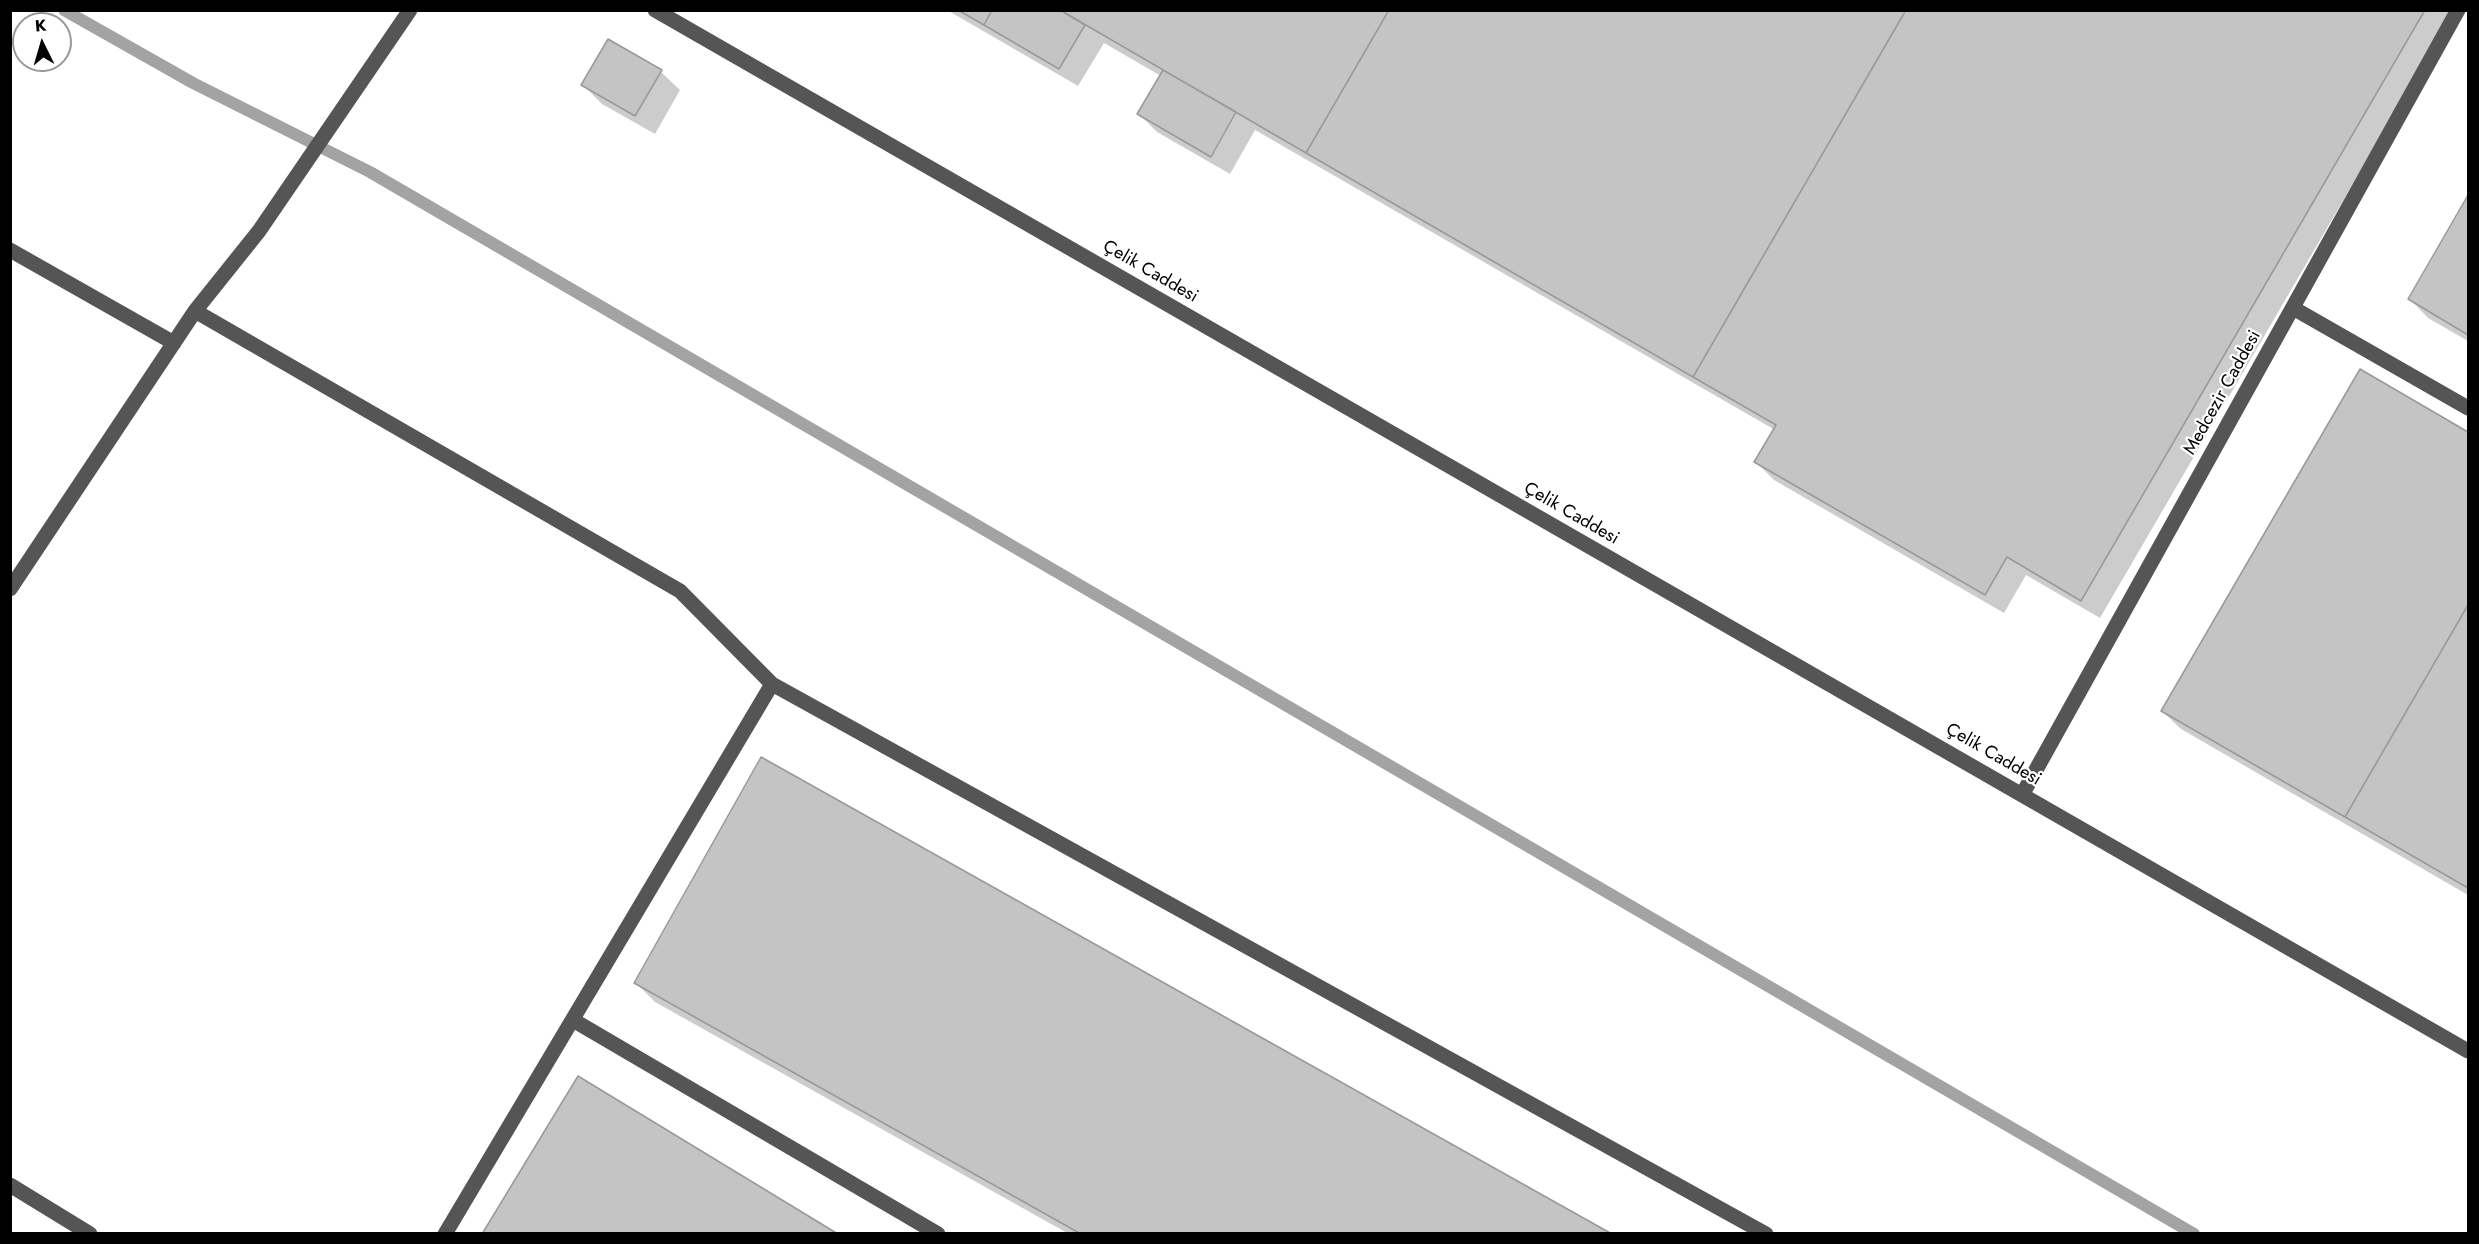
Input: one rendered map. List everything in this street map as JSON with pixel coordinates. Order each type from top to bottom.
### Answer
[{"type":"street","points":[[10,589],[195,311],[259,231],[410,10]]},
{"type":"street","name":"Çelik Caddesi","points":[[655,10],[2469,1051]]},
{"type":"street","name":"Medcezir Caddesi","points":[[2022,795],[2458,10]]},
{"type":"street","points":[[10,250],[174,343]]},
{"type":"street","points":[[2293,308],[2469,408]]},
{"type":"street","points":[[195,311],[680,591],[772,684],[1766,1233]]},
{"type":"street","points":[[445,1233],[772,684]]},
{"type":"street","points":[[573,1020],[938,1233]]},
{"type":"street","points":[[10,1185],[90,1233]]},
{"type":"building","points":[[958,10],[992,10],[984,25]]},
{"type":"building","points":[[992,10],[1060,10],[1085,25],[1059,69],[984,25]]},
{"type":"building","points":[[1060,10],[1389,10],[1306,153]]},
{"type":"building","points":[[1389,10],[1906,10],[1693,377],[1306,153]]},
{"type":"building","points":[[1906,10],[2425,10],[2081,601],[2007,557],[1985,595],[1754,462],[1776,425],[1693,377]]},
{"type":"building","points":[[608,39],[662,70],[635,116],[581,85]]},
{"type":"building","points":[[1163,70],[1236,112],[1211,157],[1137,114]]},
{"type":"building","points":[[2468,195],[2468,335],[2408,299]]},
{"type":"building","points":[[2360,369],[2468,432],[2468,605],[2345,817],[2161,711]]},
{"type":"building","points":[[2468,605],[2468,888],[2345,817]]},
{"type":"building","points":[[761,757],[1612,1234],[1081,1234],[634,983]]},
{"type":"building","points":[[578,1076],[838,1234],[482,1234]]},
{"type":"waterway","points":[[64,10],[193,83],[370,172],[2194,1234]]}]
